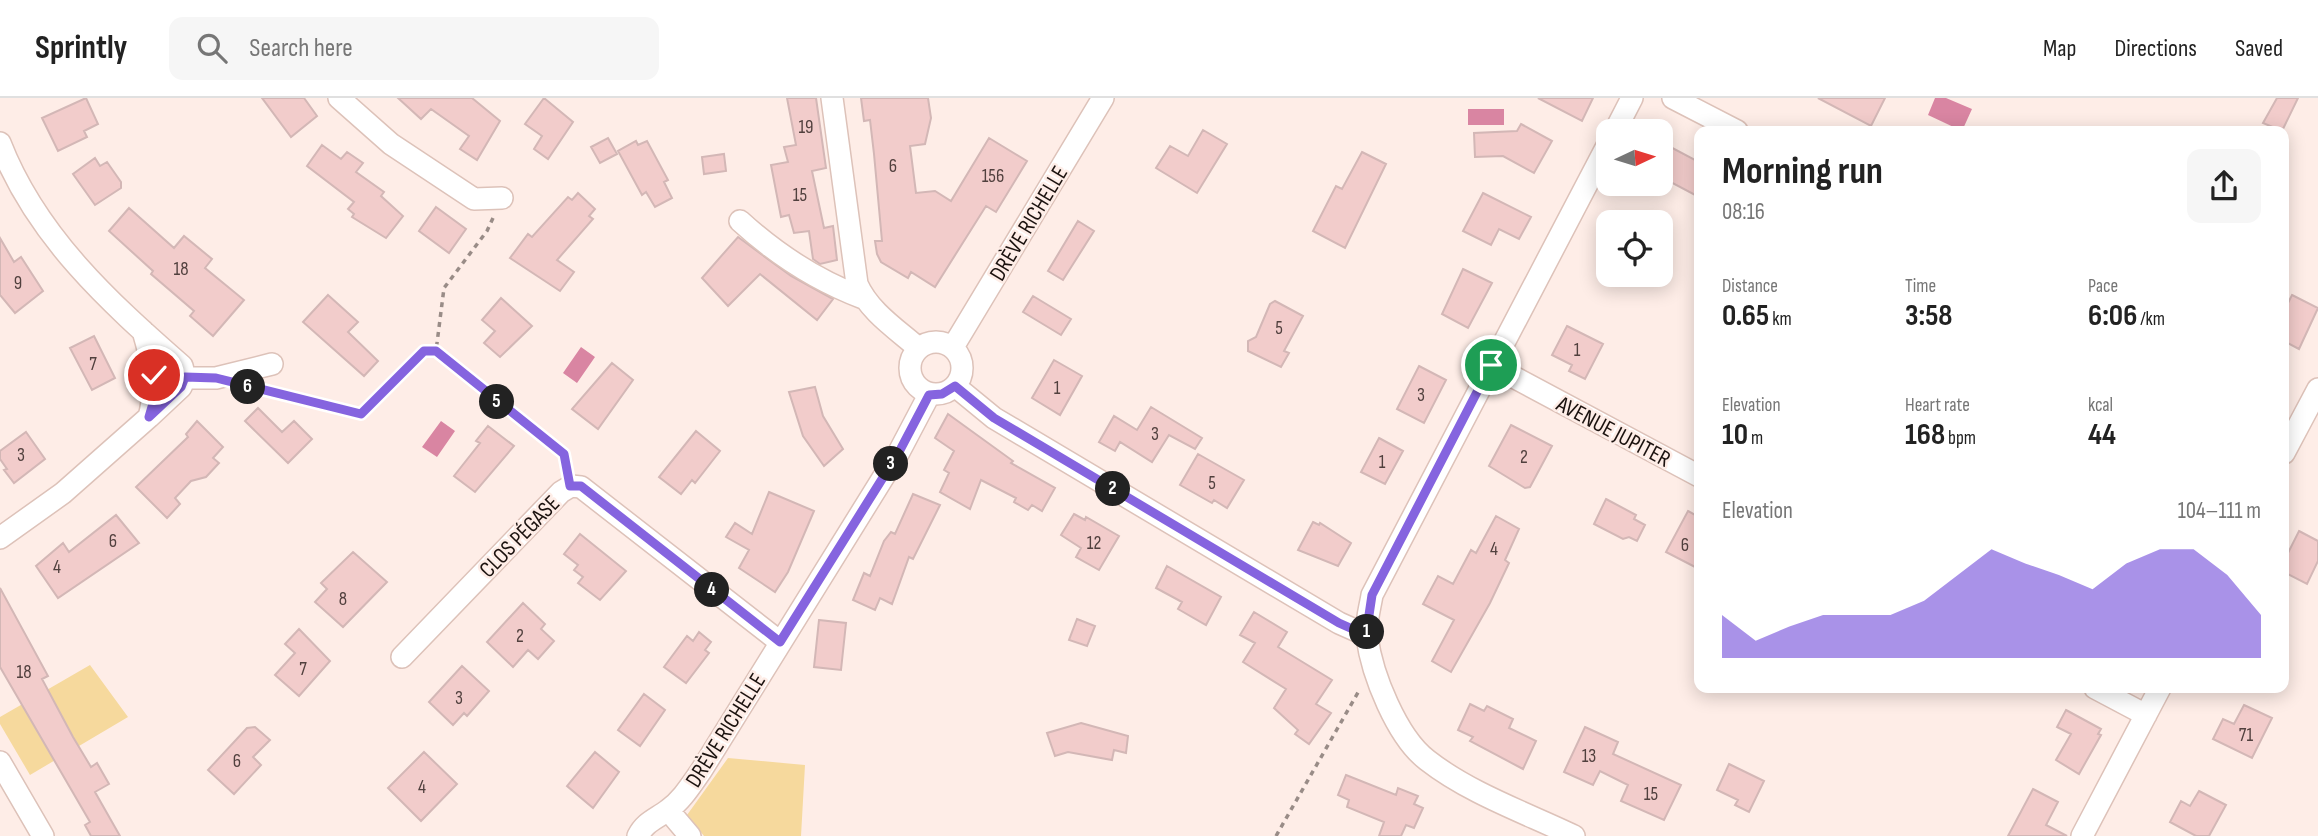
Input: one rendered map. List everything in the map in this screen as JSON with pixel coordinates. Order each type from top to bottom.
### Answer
[{"type":"street","points":[[339,98],[391,145],[474,199],[502,198]]},
{"type":"street","points":[[832,98],[852,256],[863,298]]},
{"type":"street","name":"DRÈVE RICHELLE","points":[[953,347],[1102,98]]},
{"type":"street","points":[[1621,119],[1632,98]]},
{"type":"street","points":[[1673,98],[1727,126]]},
{"type":"street","points":[[0,143],[42,222],[93,286],[182,366],[185,377],[181,387],[63,494],[0,538]]},
{"type":"street","points":[[1574,836],[1458,780],[1425,759],[1395,720],[1377,674],[1366,635],[1372,595],[1596,167]]},
{"type":"street","points":[[740,221],[759,239],[813,275],[863,298],[917,347]]},
{"type":"street","points":[[143,331],[154,375],[154,400],[149,417]]},
{"type":"street","points":[[944,342],[953,347],[960,366],[955,386],[942,394],[929,395],[920,387],[911,371],[917,347],[944,342]]},
{"type":"street","points":[[185,377],[216,378],[272,364]]},
{"type":"street","name":"AVENUE JUPITER","points":[[1491,365],[1694,474]]},
{"type":"street","points":[[955,386],[994,418],[1339,623],[1366,635]]},
{"type":"street","points":[[2291,420],[2318,389]]},
{"type":"street","name":"DRÈVE RICHELLE","points":[[638,836],[643,827],[668,810],[701,771],[899,452],[929,395]]},
{"type":"street","name":"CLOS PÉGASE","points":[[402,657],[561,492],[570,486],[581,486],[780,642]]},
{"type":"street","points":[[2104,693],[2146,715]]},
{"type":"street","points":[[2082,836],[2157,693]]},
{"type":"street","points":[[0,762],[43,836]]},
{"type":"street","points":[[668,810],[690,836]]},
{"type":"path","points":[[436,351],[444,288],[487,231],[502,198]]},
{"type":"path","points":[[256,389],[361,414],[424,351],[436,351],[564,454],[570,486]]},
{"type":"path","points":[[1276,836],[1358,691],[1377,674]]},
{"type":"shaded area","points":[[1935,98],[1946,98],[1972,109],[1964,126],[1951,126],[1928,115]]},
{"type":"shaded area","points":[[1468,109],[1504,109],[1504,125],[1468,125]]},
{"type":"shaded area","points":[[581,347],[595,357],[577,383],[563,373]]},
{"type":"shaded area","points":[[441,421],[455,431],[437,457],[422,447]]},
{"type":"shaded area","points":[[90,665],[128,717],[30,775],[0,724],[0,717]]},
{"type":"shaded area","points":[[728,758],[805,765],[801,836],[704,836],[687,815]]},
{"type":"building","points":[[86,98],[98,124],[84,131],[87,137],[58,151],[42,118]]},
{"type":"building","points":[[262,98],[304,98],[317,116],[291,137]]},
{"type":"building","points":[[398,98],[472,98],[500,121],[477,160],[460,149],[469,136],[431,109],[421,119]]},
{"type":"building","points":[[544,98],[573,122],[548,159],[534,149],[542,136],[525,124]]},
{"type":"building","points":[[787,98],[816,98],[826,168],[812,171],[824,228],[833,226],[837,260],[820,264],[813,259],[809,231],[794,233],[789,215],[781,217],[771,165],[788,162],[784,147],[796,145]]},
{"type":"building","points":[[861,98],[928,98],[931,118],[925,144],[910,146],[916,193],[935,191],[951,201],[989,138],[1027,161],[996,212],[986,206],[935,287],[911,272],[908,278],[881,262],[877,254],[875,241],[882,241],[874,154],[870,120],[864,121]]},
{"type":"building","points":[[1538,98],[1593,98],[1582,121]]},
{"type":"building","points":[[1818,98],[1885,98],[1871,126]]},
{"type":"building","points":[[2277,98],[2298,98],[2284,126],[2263,123]]},
{"type":"building","points":[[1521,124],[1552,141],[1534,173],[1503,156],[1475,157],[1474,133],[1517,131]]},
{"type":"building","points":[[1203,130],[1227,144],[1197,193],[1156,168],[1170,146],[1188,156]]},
{"type":"building","points":[[608,138],[617,154],[600,163],[591,147]]},
{"type":"building","points":[[636,141],[638,145],[647,141],[668,180],[664,182],[672,198],[655,207],[646,192],[642,195],[618,151]]},
{"type":"building","points":[[322,145],[341,159],[347,152],[363,163],[356,172],[384,192],[381,196],[403,216],[386,238],[352,217],[354,214],[348,209],[354,202],[307,166]]},
{"type":"building","points":[[1673,148],[1694,159],[1694,194],[1673,183]]},
{"type":"building","points":[[1362,152],[1386,164],[1345,248],[1313,231],[1336,186],[1342,189]]},
{"type":"building","points":[[724,154],[726,171],[704,174],[702,157]]},
{"type":"building","points":[[95,158],[100,166],[107,162],[121,182],[121,188],[95,205],[73,174]]},
{"type":"building","points":[[578,193],[595,209],[589,216],[593,219],[557,260],[574,272],[560,291],[510,258],[528,234],[532,237],[568,197],[572,200]]},
{"type":"building","points":[[1483,193],[1531,217],[1519,239],[1499,229],[1491,245],[1463,231]]},
{"type":"building","points":[[436,207],[466,229],[449,253],[419,231]]},
{"type":"building","points":[[129,208],[174,248],[184,236],[212,259],[205,268],[244,300],[213,336],[190,316],[194,311],[151,274],[153,271],[109,231]]},
{"type":"building","points":[[1078,221],[1094,231],[1063,280],[1048,271]]},
{"type":"building","points":[[738,237],[791,276],[833,299],[817,320],[760,274],[728,306],[702,278]]},
{"type":"building","points":[[0,238],[14,262],[21,257],[43,291],[15,313],[0,295]]},
{"type":"building","points":[[1463,269],[1492,283],[1468,328],[1442,314]]},
{"type":"building","points":[[328,295],[358,322],[348,332],[378,361],[364,376],[303,322]]},
{"type":"building","points":[[2292,295],[2318,308],[2299,349],[2289,344],[2289,301]]},
{"type":"building","points":[[1033,296],[1071,319],[1061,335],[1023,312]]},
{"type":"building","points":[[501,298],[532,326],[500,357],[484,343],[495,331],[482,320]]},
{"type":"building","points":[[1275,301],[1303,316],[1284,351],[1289,353],[1281,367],[1248,351],[1248,341],[1256,337],[1270,304]]},
{"type":"building","points":[[1567,326],[1603,344],[1585,379],[1569,371],[1572,365],[1552,355]]},
{"type":"building","points":[[94,336],[115,378],[92,390],[70,348]]},
{"type":"building","points":[[1054,360],[1082,376],[1060,415],[1032,398]]},
{"type":"building","points":[[612,363],[633,380],[598,429],[572,409]]},
{"type":"building","points":[[1419,366],[1446,380],[1424,423],[1397,409]]},
{"type":"building","points":[[815,387],[823,416],[843,449],[824,466],[803,436],[789,392]]},
{"type":"building","points":[[1151,407],[1202,438],[1195,449],[1169,435],[1152,462],[1120,442],[1115,451],[1099,442],[1114,416],[1137,430]]},
{"type":"building","points":[[258,408],[282,432],[294,421],[312,439],[288,463],[245,421]]},
{"type":"building","points":[[948,414],[1013,461],[1011,463],[1055,488],[1042,511],[1032,505],[1028,510],[1014,502],[1016,498],[981,480],[970,509],[940,492],[949,473],[944,470],[954,451],[935,438]]},
{"type":"building","points":[[197,421],[223,447],[213,458],[219,463],[206,477],[191,481],[175,498],[180,504],[167,518],[136,487],[188,437],[186,434]]},
{"type":"building","points":[[1511,425],[1552,446],[1530,487],[1525,488],[1489,466]]},
{"type":"building","points":[[488,426],[514,446],[475,492],[454,476],[480,443],[476,441]]},
{"type":"building","points":[[696,431],[720,451],[695,483],[692,480],[681,494],[659,477]]},
{"type":"building","points":[[26,432],[45,459],[14,483],[4,470],[7,469],[0,459],[0,451]]},
{"type":"building","points":[[1379,438],[1403,451],[1385,484],[1361,472]]},
{"type":"building","points":[[1198,454],[1244,480],[1227,508],[1214,500],[1212,503],[1180,485]]},
{"type":"building","points":[[769,492],[814,511],[788,572],[775,592],[739,568],[749,550],[726,537],[735,523],[752,534]]},
{"type":"building","points":[[913,494],[940,505],[913,559],[909,557],[892,604],[880,598],[875,610],[853,600],[864,573],[870,576],[884,541],[891,532],[895,534]]},
{"type":"building","points":[[1606,499],[1636,515],[1634,519],[1645,525],[1637,541],[1629,537],[1623,539],[1594,524]]},
{"type":"building","points":[[1688,511],[1694,514],[1694,566],[1666,552]]},
{"type":"building","points":[[1074,514],[1085,520],[1086,517],[1119,536],[1099,570],[1076,557],[1081,548],[1061,535]]},
{"type":"building","points":[[116,515],[139,543],[58,598],[36,566],[63,543],[69,552]]},
{"type":"building","points":[[1496,516],[1519,529],[1505,560],[1509,563],[1490,603],[1451,672],[1432,661],[1454,620],[1423,604],[1438,576],[1453,584],[1471,550],[1476,553]]},
{"type":"building","points":[[1313,522],[1319,525],[1320,523],[1351,543],[1338,566],[1298,550]]},
{"type":"building","points":[[2299,531],[2318,541],[2318,561],[2307,584],[2289,575],[2289,551]]},
{"type":"building","points":[[580,534],[626,571],[600,600],[578,583],[583,577],[574,570],[578,565],[564,554]]},
{"type":"building","points":[[353,552],[387,582],[343,627],[315,602],[327,589],[321,583]]},
{"type":"building","points":[[1167,566],[1221,597],[1206,625],[1178,609],[1182,602],[1156,588]]},
{"type":"building","points":[[0,588],[48,676],[42,679],[73,737],[91,767],[97,763],[109,784],[95,792],[120,836],[91,836],[85,825],[90,822],[0,667]]},
{"type":"building","points":[[523,603],[545,624],[541,629],[554,641],[538,659],[528,650],[513,667],[487,642]]},
{"type":"building","points":[[1254,612],[1287,632],[1278,647],[1332,680],[1316,704],[1331,713],[1309,744],[1295,734],[1298,730],[1274,708],[1286,689],[1243,662],[1255,643],[1240,635]]},
{"type":"building","points":[[1077,619],[1095,626],[1087,646],[1069,640]]},
{"type":"building","points":[[819,620],[846,623],[841,670],[814,667]]},
{"type":"building","points":[[299,629],[330,661],[299,696],[275,675],[295,653],[285,644]]},
{"type":"building","points":[[699,632],[711,642],[705,650],[709,653],[686,683],[664,667],[687,636],[693,641]]},
{"type":"building","points":[[462,666],[489,691],[467,716],[464,713],[453,725],[429,702]]},
{"type":"building","points":[[644,694],[665,710],[640,746],[618,730]]},
{"type":"building","points":[[1470,704],[1484,711],[1487,706],[1513,719],[1509,728],[1536,741],[1523,769],[1470,741],[1473,737],[1458,730]]},
{"type":"building","points":[[2244,705],[2272,718],[2252,758],[2213,739],[2223,719],[2234,724]]},
{"type":"building","points":[[2066,710],[2101,729],[2098,734],[2101,735],[2079,774],[2056,760],[2071,734],[2057,727]]},
{"type":"building","points":[[1081,723],[1128,736],[1126,753],[1114,750],[1112,760],[1068,752],[1055,756],[1047,733]]},
{"type":"building","points":[[255,727],[270,740],[253,757],[261,765],[234,794],[208,770],[247,728]]},
{"type":"building","points":[[1585,727],[1618,742],[1613,754],[1681,785],[1664,820],[1621,801],[1628,785],[1600,771],[1593,785],[1564,772]]},
{"type":"building","points":[[424,752],[457,784],[421,821],[388,788]]},
{"type":"building","points":[[595,752],[619,772],[593,808],[567,786]]},
{"type":"building","points":[[1729,764],[1764,781],[1749,812],[1735,805],[1738,800],[1717,790]]},
{"type":"building","points":[[1346,775],[1396,795],[1398,788],[1418,796],[1414,804],[1423,808],[1414,828],[1406,825],[1401,836],[1379,836],[1384,822],[1347,807],[1349,800],[1338,795]]},
{"type":"building","points":[[2033,789],[2058,802],[2046,825],[2067,836],[2008,836]]},
{"type":"building","points":[[2199,791],[2226,805],[2209,836],[2196,836],[2170,822],[2181,801],[2190,806]]},
{"type":"route","points":[[154,375],[154,400],[149,417],[181,387],[185,377],[216,378],[361,414],[424,351],[436,351],[441,359],[564,454],[570,486],[581,486],[780,642],[899,452],[929,395],[942,394],[955,386],[994,418],[1339,623],[1366,635],[1372,595],[1491,365]]}]
